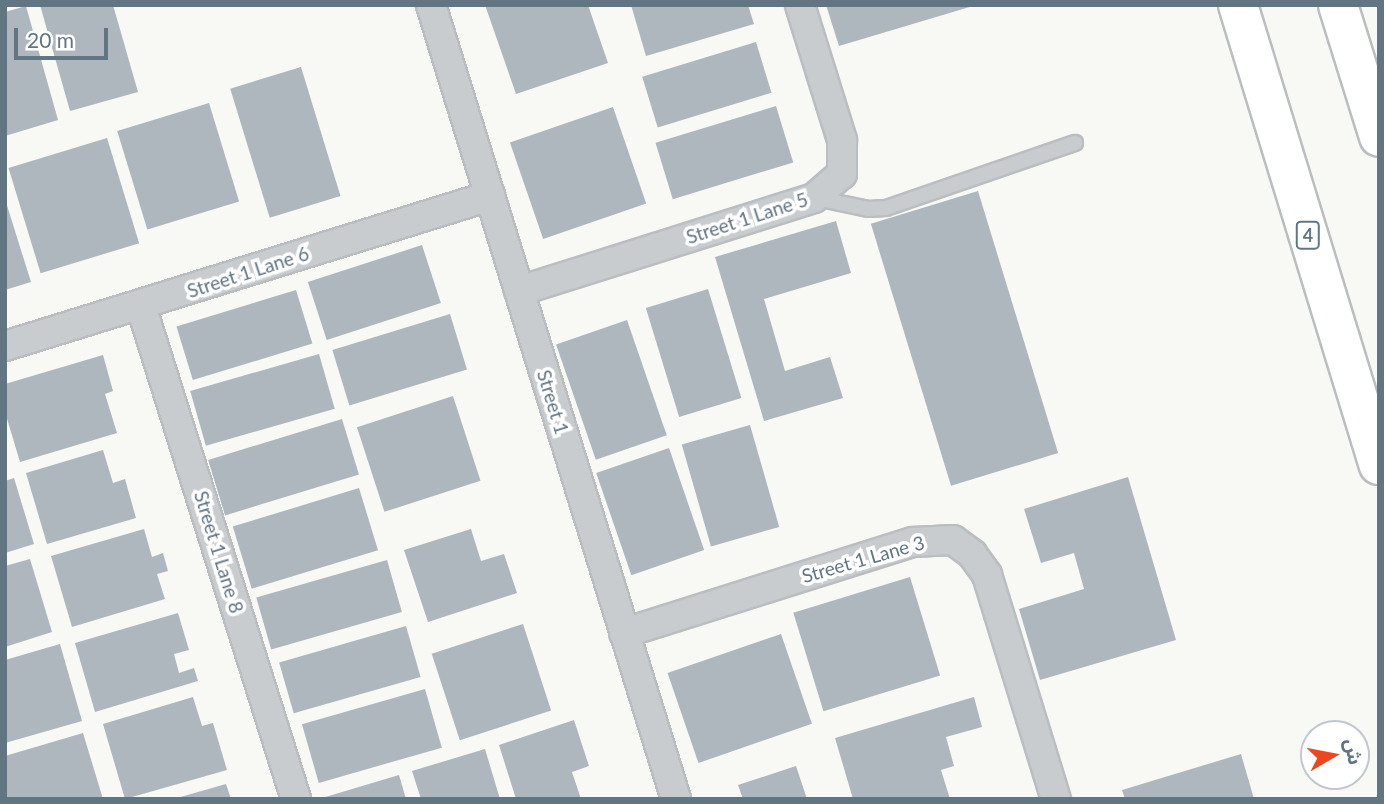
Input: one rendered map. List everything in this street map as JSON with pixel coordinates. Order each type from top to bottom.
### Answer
[{"type":"highway","name":"4","points":[[1238,5],[1379,465]]},
{"type":"highway","points":[[1338,5],[1379,137]]},
{"type":"street","name":"Street 1","points":[[432,5],[676,799]]},
{"type":"street","name":"Street 1 Lane 5","points":[[519,290],[814,198],[842,174],[842,140],[800,5]]},
{"type":"street","name":"Street 1 Lane 6","points":[[5,346],[490,196]]},
{"type":"street","name":"Street 1 Lane 8","points":[[141,306],[296,799]]},
{"type":"street","name":"Street 1 Lane 3","points":[[624,633],[913,542],[953,540],[972,554],[987,575],[1056,799]]},
{"type":"lane","points":[[814,198],[869,209],[886,208],[1075,143]]},
{"type":"building","points":[[40,5],[113,5],[138,92],[70,111]]},
{"type":"building","points":[[485,5],[588,5],[608,63],[516,94]]},
{"type":"building","points":[[631,5],[748,5],[754,24],[646,56]]},
{"type":"building","points":[[826,5],[972,5],[973,6],[839,46]]},
{"type":"building","points":[[26,6],[58,120],[5,136],[5,12]]},
{"type":"building","points":[[756,42],[771,93],[658,127],[642,77]]},
{"type":"building","points":[[301,67],[340,196],[270,218],[230,89]]},
{"type":"building","points":[[209,103],[239,201],[147,230],[117,131]]},
{"type":"building","points":[[776,106],[793,162],[673,199],[656,143]]},
{"type":"building","points":[[613,107],[646,203],[543,239],[510,142]]},
{"type":"building","points":[[107,138],[139,243],[41,273],[9,168]]},
{"type":"building","points":[[978,191],[1058,453],[951,486],[871,224]]},
{"type":"building","points":[[5,199],[31,282],[5,290]]},
{"type":"building","points":[[836,221],[851,273],[764,299],[785,371],[830,357],[843,398],[764,421],[715,257]]},
{"type":"building","points":[[422,245],[441,303],[327,340],[308,282]]},
{"type":"building","points":[[708,289],[741,398],[679,417],[646,308]]},
{"type":"building","points":[[296,290],[312,344],[193,380],[176,327]]},
{"type":"building","points":[[450,314],[467,369],[349,405],[332,350]]},
{"type":"building","points":[[627,320],[667,435],[596,460],[556,344]]},
{"type":"building","points":[[319,354],[335,409],[206,446],[190,391]]},
{"type":"building","points":[[103,355],[113,391],[105,394],[117,433],[20,462],[5,412],[5,384]]},
{"type":"building","points":[[453,396],[481,481],[384,512],[357,427]]},
{"type":"building","points":[[342,419],[359,474],[225,515],[208,460]]},
{"type":"building","points":[[750,425],[779,527],[711,546],[682,445]]},
{"type":"building","points":[[669,448],[704,550],[631,575],[596,473]]},
{"type":"building","points":[[103,450],[113,483],[125,479],[136,518],[47,544],[26,473]]},
{"type":"building","points":[[1128,477],[1176,640],[1040,680],[1019,609],[1084,589],[1074,553],[1041,563],[1024,509]]},
{"type":"building","points":[[14,478],[34,544],[5,553],[5,481]]},
{"type":"building","points":[[359,488],[378,550],[252,589],[233,527]]},
{"type":"building","points":[[144,529],[152,557],[163,553],[168,571],[157,574],[165,599],[72,627],[51,556]]},
{"type":"building","points":[[471,529],[481,561],[504,554],[517,593],[428,622],[404,550]]},
{"type":"building","points":[[30,559],[52,632],[5,647],[5,566]]},
{"type":"building","points":[[387,560],[402,612],[271,649],[256,597]]},
{"type":"building","points":[[910,577],[940,675],[823,711],[793,613]]},
{"type":"building","points":[[178,613],[189,650],[174,654],[179,673],[194,668],[198,681],[95,712],[75,643]]},
{"type":"building","points":[[523,624],[551,711],[460,740],[432,654]]},
{"type":"building","points":[[406,626],[421,677],[294,713],[279,662]]},
{"type":"building","points":[[781,634],[812,724],[698,763],[668,673]]},
{"type":"building","points":[[60,644],[82,721],[5,743],[5,660]]},
{"type":"building","points":[[425,689],[442,748],[319,783],[302,724]]},
{"type":"building","points":[[193,697],[202,726],[213,723],[227,770],[125,799],[103,724]]},
{"type":"building","points":[[974,697],[982,727],[946,737],[954,766],[941,770],[950,799],[853,799],[835,738]]},
{"type":"building","points":[[574,720],[589,766],[572,772],[581,799],[516,799],[499,745]]},
{"type":"building","points":[[83,733],[103,799],[5,799],[5,756]]},
{"type":"building","points":[[485,749],[500,799],[421,799],[412,771]]},
{"type":"building","points":[[1241,754],[1254,799],[1125,799],[1122,790]]},
{"type":"building","points":[[796,766],[807,799],[743,799],[738,785]]},
{"type":"building","points":[[399,775],[406,799],[322,799],[322,798]]},
{"type":"building","points":[[226,784],[231,799],[177,798]]}]
